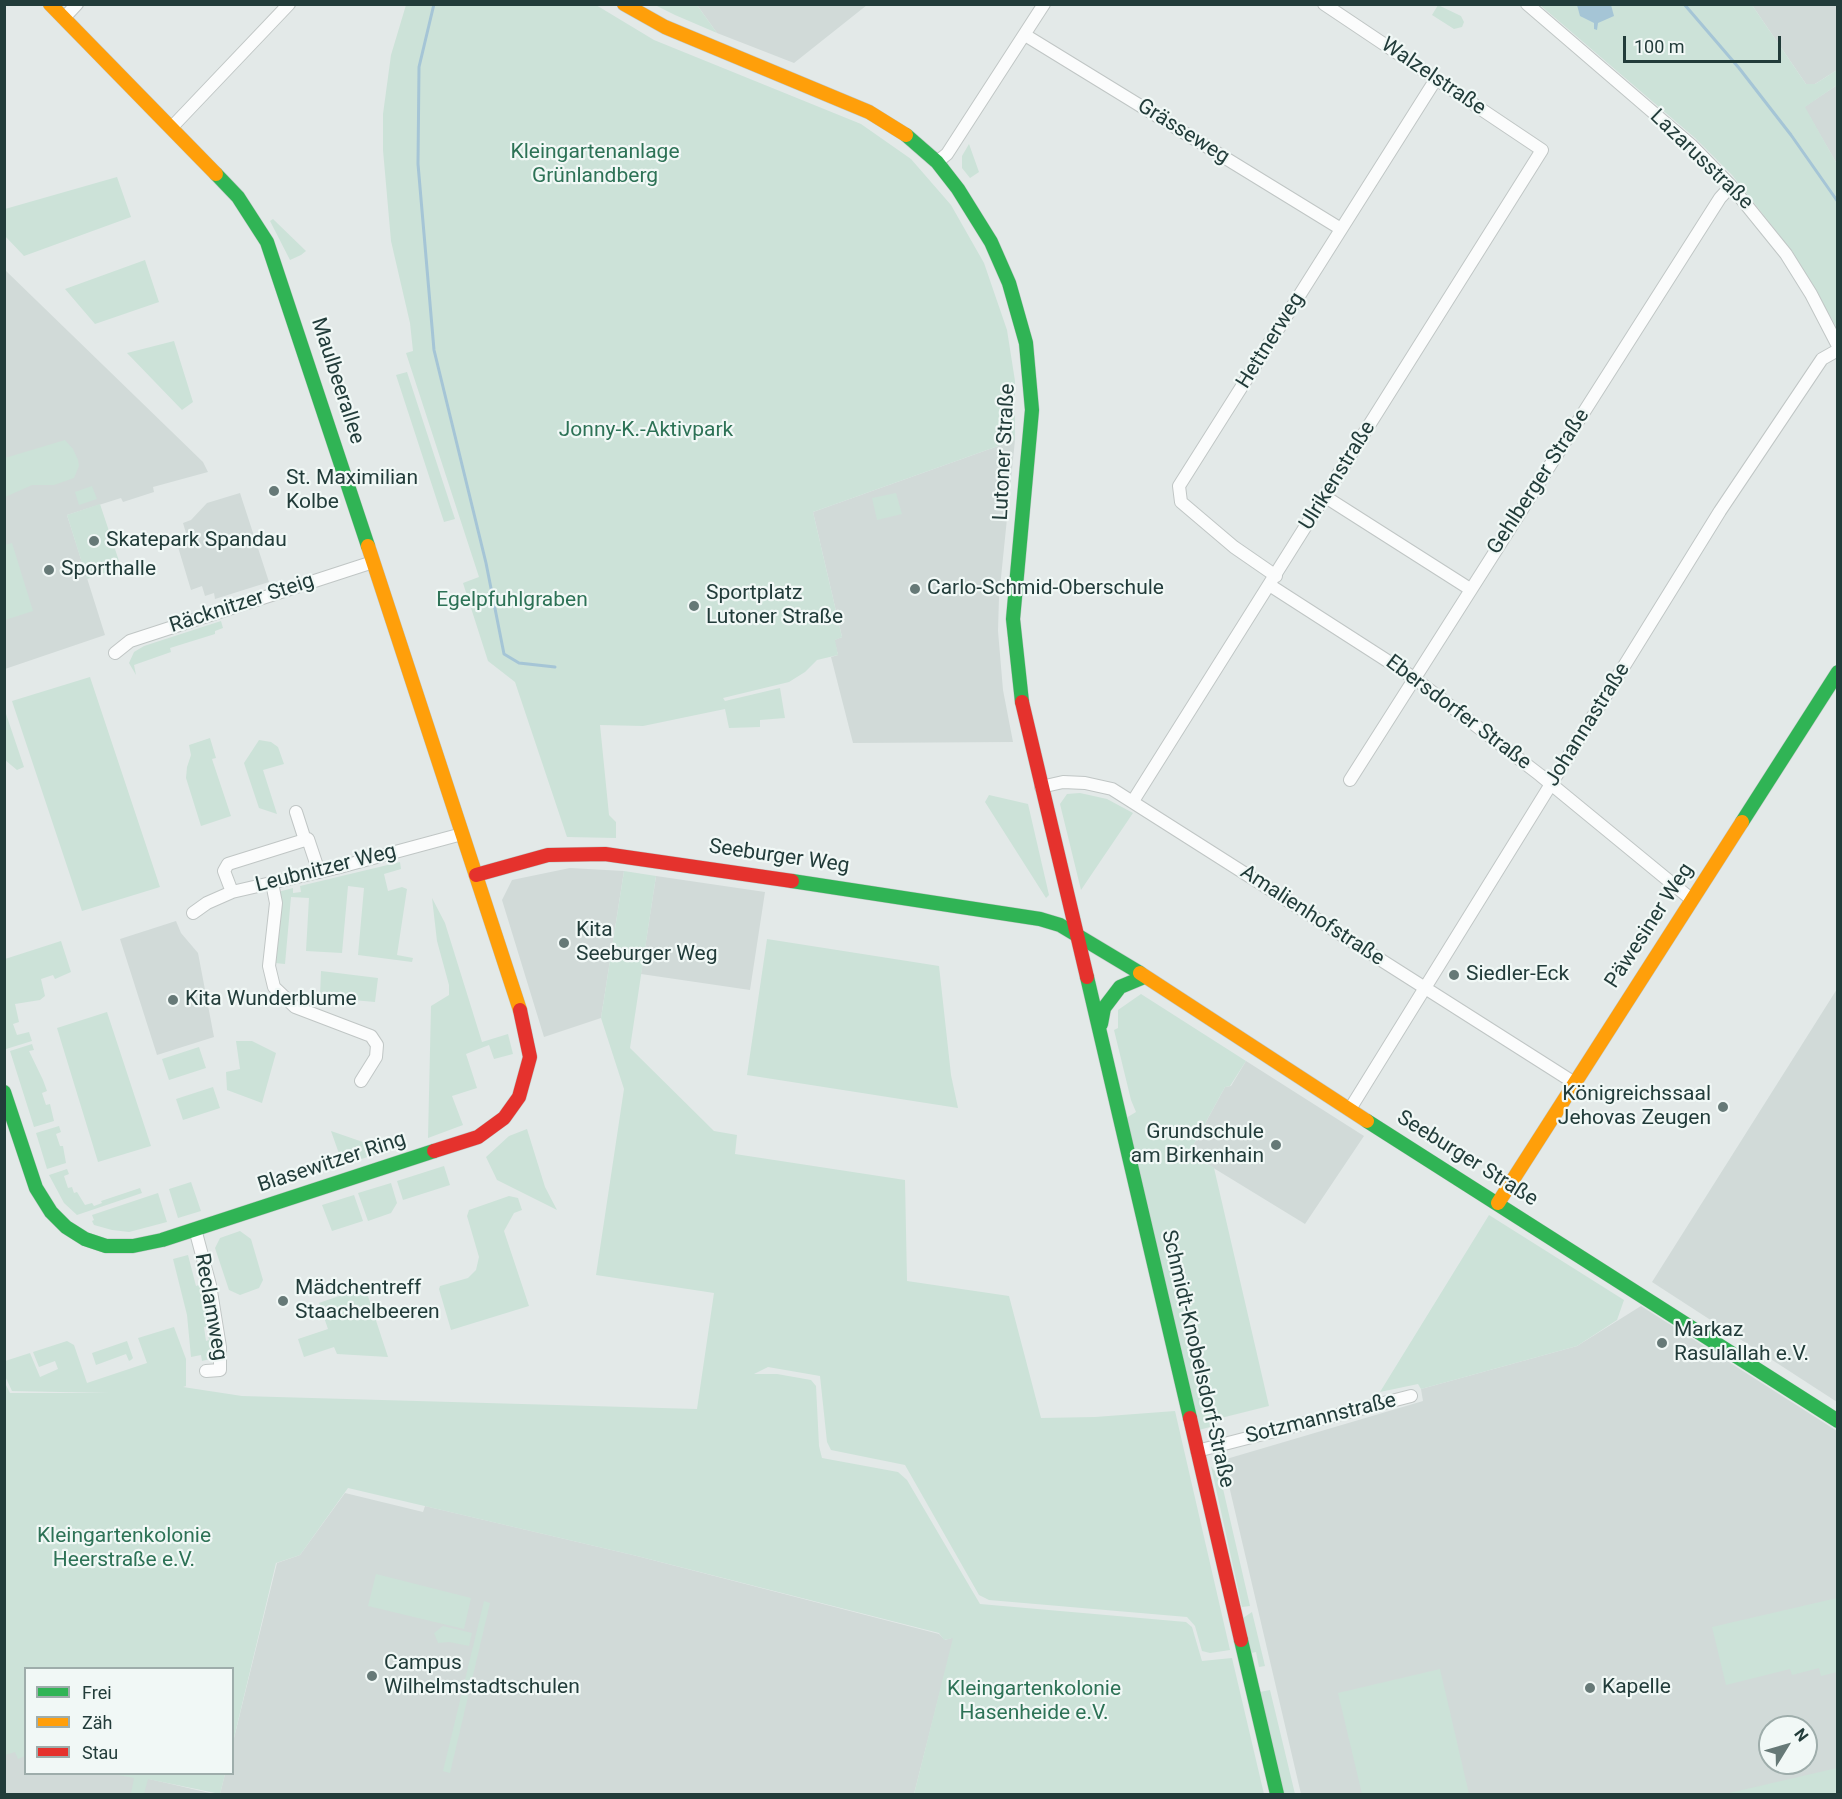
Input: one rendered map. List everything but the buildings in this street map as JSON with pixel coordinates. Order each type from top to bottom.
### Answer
[{"type":"street","name":"Maulbeerallee","points":[[50,4],[172,127],[246,208],[267,242],[476,875]]},
{"type":"street","points":[[64,18],[77,4]]},
{"type":"street","points":[[172,127],[288,4]]},
{"type":"street","name":"Lutoner Straße","points":[[624,4],[665,27],[869,112],[901,130],[938,162],[974,212],[991,242],[1009,283],[1026,343],[1032,410],[1013,629],[1021,699],[1075,933]]},
{"type":"street","points":[[938,162],[947,154],[1044,4]]},
{"type":"street","name":"Walzelstraße","points":[[1324,4],[1542,150]]},
{"type":"street","name":"Lazarusstraße","points":[[1527,4],[1691,145],[1731,186],[1786,254],[1811,294],[1838,348]]},
{"type":"street","name":"Grässeweg","points":[[1025,35],[1341,229]]},
{"type":"street","name":"Hettnerweg","points":[[1274,581],[1180,502],[1179,486],[1436,79]]},
{"type":"street","name":"Ulrikenstraße","points":[[1133,801],[1274,581],[1324,496],[1542,150]]},
{"type":"street","name":"Gehlberger Straße","points":[[1350,780],[1720,198],[1731,186]]},
{"type":"street","name":"Johannastraße","points":[[1350,1109],[1720,511],[1822,359],[1838,348]]},
{"type":"street","points":[[1324,496],[1470,589]]},
{"type":"street","name":"Räcknitzer Steig","points":[[115,653],[130,640],[373,562]]},
{"type":"street","name":"Ebersdorfer Straße","points":[[1274,581],[1414,678],[1551,784],[1691,899]]},
{"type":"street","name":"Päwesiner Weg","points":[[1498,1203],[1573,1082],[1838,672]]},
{"type":"street","name":"Amalienhofstraße","points":[[1041,787],[1063,782],[1085,783],[1112,789],[1573,1082]]},
{"type":"street","points":[[296,812],[305,840]]},
{"type":"street","name":"Leubnitzer Weg","points":[[193,913],[207,903],[232,892],[319,872],[462,834]]},
{"type":"street","points":[[232,892],[224,871],[228,864],[308,839],[319,872]]},
{"type":"street","name":"Seeburger Weg","points":[[476,875],[548,855],[575,852],[619,855],[978,908],[1040,919],[1075,933]]},
{"type":"street","name":"Blasewitzer Ring","points":[[4,1092],[38,1192],[51,1212],[66,1227],[95,1243],[118,1247],[148,1244],[474,1138],[495,1126],[510,1111],[519,1097],[530,1057],[528,1037],[476,875]]},
{"type":"street","points":[[272,883],[276,903],[269,966],[274,987],[295,1007],[371,1036],[377,1045],[376,1058],[361,1081]]},
{"type":"street","name":"Seeburger Straße","points":[[1075,933],[1838,1421]]},
{"type":"street","name":"Schmidt-Knobelsdorf-Straße","points":[[1075,933],[1101,1029],[1277,1794]]},
{"type":"street","points":[[1101,1029],[1104,1008],[1111,997],[1120,987],[1144,977]]},
{"type":"street","name":"Reclamweg","points":[[195,1229],[210,1285],[220,1347],[220,1370],[206,1371]]},
{"type":"street","name":"Sotzmannstraße","points":[[1197,1451],[1411,1396]]},
{"type":"shaded area","points":[[697,5],[867,5],[794,63],[717,33]]},
{"type":"shaded area","points":[[1752,5],[1837,5],[1837,70],[1815,84],[1806,84]]},
{"type":"shaded area","points":[[1837,85],[1837,164],[1804,107]]},
{"type":"shaded area","points":[[4,269],[203,462],[208,472],[153,487],[154,492],[123,502],[121,498],[67,515],[105,635],[5,669]]},
{"type":"shaded area","name":"Carlo-Schmid-Oberschule","points":[[1015,440],[999,597],[998,631],[1003,690],[1013,742],[853,743],[831,657],[838,655],[834,640],[842,637],[813,512]]},
{"type":"shaded area","points":[[240,493],[269,582],[215,599],[214,593],[205,596],[202,586],[191,590],[178,547],[189,543],[183,523],[191,520],[207,503]]},
{"type":"shaded area","name":"Kita Seeburger Weg","points":[[570,868],[624,871],[601,1018],[544,1037],[502,900],[512,880]]},
{"type":"shaded area","points":[[656,876],[765,892],[750,990],[641,974]]},
{"type":"shaded area","name":"Kita Wunderblume","points":[[176,921],[181,933],[198,953],[214,1037],[157,1055],[120,939]]},
{"type":"shaded area","points":[[1837,989],[1837,1402],[1652,1282]]},
{"type":"shaded area","name":"Grundschule am Birkenhain","points":[[1246,1061],[1364,1136],[1305,1224],[1189,1153],[1225,1087],[1231,1086]]},
{"type":"shaded area","points":[[1641,1306],[1837,1431],[1837,1794],[1301,1794],[1223,1460],[1423,1401],[1421,1389],[1577,1346]]},
{"type":"shaded area","points":[[345,1493],[423,1512],[425,1506],[637,1556],[939,1634],[945,1640],[954,1637],[914,1794],[220,1794],[225,1775],[234,1775],[234,1738],[277,1563],[300,1555]]},
{"type":"shaded area","points":[[4,1742],[24,1748],[24,1775],[132,1775],[214,1794],[5,1794]]},
{"type":"green space","points":[[406,5],[596,5],[654,40],[861,124],[911,159],[951,205],[984,263],[1007,330],[1015,381],[1015,440],[813,512],[842,637],[835,640],[838,655],[817,660],[805,672],[789,682],[723,698],[725,701],[780,688],[785,718],[760,720],[760,727],[729,728],[725,709],[643,726],[600,725],[609,815],[616,822],[616,838],[567,837],[515,682],[488,661],[463,583],[479,577],[406,353],[413,351],[410,323],[391,241],[383,150],[383,114],[391,55]]},
{"type":"green space","points":[[655,5],[697,5],[717,33],[675,15]]},
{"type":"green space","points":[[1438,5],[1461,16],[1464,22],[1462,27],[1454,29],[1432,15]]},
{"type":"green space","points":[[1540,5],[1752,5],[1806,84],[1815,84],[1837,70],[1837,85],[1805,107],[1837,164],[1837,328],[1792,251],[1732,175],[1695,138]]},
{"type":"green space","points":[[969,144],[979,172],[970,178],[962,168],[962,156]]},
{"type":"green space","points":[[117,177],[131,217],[24,256],[5,236],[5,209]]},
{"type":"green space","points":[[273,219],[306,251],[290,260],[270,221]]},
{"type":"green space","points":[[145,260],[159,302],[95,324],[65,289]]},
{"type":"green space","points":[[174,341],[193,402],[182,410],[127,353]]},
{"type":"green space","points":[[407,372],[455,519],[444,522],[396,375]]},
{"type":"green space","points":[[65,440],[73,449],[78,460],[79,466],[74,478],[54,485],[32,485],[5,497],[5,458]]},
{"type":"green space","points":[[92,486],[97,499],[79,505],[75,492]]},
{"type":"green space","points":[[896,493],[902,514],[877,520],[872,498]]},
{"type":"green space","name":"Skatepark Spandau","points":[[100,504],[121,567],[87,579],[67,515]]},
{"type":"green space","points":[[12,543],[33,611],[5,620],[5,545]]},
{"type":"green space","points":[[221,621],[223,628],[215,631],[215,634],[170,648],[171,652],[134,665],[136,675],[129,663],[134,652],[144,646]]},
{"type":"green space","points":[[90,677],[160,887],[82,911],[12,701]]},
{"type":"green space","points":[[4,708],[24,767],[17,770],[5,760]]},
{"type":"green space","points":[[210,738],[216,758],[212,759],[231,816],[201,826],[186,778],[191,755],[189,745]]},
{"type":"green space","points":[[259,740],[271,742],[278,747],[284,764],[263,770],[277,814],[259,808],[244,763]]},
{"type":"green space","points":[[1080,793],[1107,799],[1133,813],[1081,890],[1060,804],[1067,794]]},
{"type":"green space","points":[[989,795],[1028,804],[1049,895],[1046,898],[985,802]]},
{"type":"green space","points":[[400,862],[401,869],[384,874],[388,891],[402,887],[407,889],[397,955],[413,958],[412,962],[358,955],[364,888],[348,886],[342,953],[306,951],[309,898],[291,897],[285,964],[275,963],[278,892],[293,888],[293,893],[301,892],[300,886]]},
{"type":"green space","points":[[624,871],[656,876],[630,1048],[714,1131],[737,1135],[735,1154],[905,1180],[907,1281],[1009,1296],[1041,1418],[1095,1417],[1175,1411],[1230,1650],[1210,1653],[1202,1651],[1195,1626],[1187,1617],[989,1600],[979,1595],[905,1465],[831,1450],[827,1442],[820,1376],[768,1367],[754,1374],[777,1374],[811,1380],[816,1386],[819,1446],[822,1458],[898,1472],[907,1480],[980,1604],[1186,1622],[1192,1627],[1202,1661],[1232,1658],[1264,1794],[914,1794],[953,1638],[944,1640],[939,1633],[637,1556],[348,1488],[300,1555],[276,1563],[234,1738],[234,1667],[24,1667],[24,1756],[18,1759],[15,1752],[5,1755],[5,1383],[10,1393],[109,1393],[12,1391],[5,1376],[5,1361],[30,1353],[40,1377],[58,1369],[55,1361],[39,1367],[33,1352],[67,1341],[74,1345],[87,1383],[147,1363],[138,1338],[174,1327],[186,1359],[186,1386],[183,1387],[242,1396],[697,1409],[714,1293],[596,1275],[624,1089],[601,1018]]},
{"type":"green space","points":[[432,898],[445,923],[482,1042],[508,1034],[513,1054],[494,1059],[489,1045],[466,1054],[477,1088],[452,1096],[463,1125],[428,1138],[431,1006],[449,995],[449,985],[437,941]]},
{"type":"green space","points":[[767,939],[939,966],[951,1075],[958,1108],[747,1075]]},
{"type":"green space","points":[[61,941],[71,972],[55,979],[53,975],[41,979],[45,996],[40,1000],[15,1004],[19,1022],[13,1024],[17,1035],[29,1032],[32,1041],[6,1049],[5,959]]},
{"type":"green space","points":[[321,971],[378,978],[375,1002],[320,997]]},
{"type":"green space","points":[[1141,994],[1246,1061],[1230,1086],[1225,1087],[1189,1153],[1214,1168],[1269,1406],[1209,1421],[1210,1427],[1199,1430],[1126,1118],[1136,1112],[1114,1030],[1118,1028],[1118,1010]]},
{"type":"green space","points":[[107,1012],[151,1146],[98,1162],[57,1028]]},
{"type":"green space","points":[[236,1041],[252,1041],[276,1053],[262,1103],[227,1090],[226,1072],[240,1069]]},
{"type":"green space","points":[[32,1044],[34,1050],[29,1051],[47,1091],[42,1093],[46,1105],[50,1104],[54,1121],[34,1127],[10,1051]]},
{"type":"green space","points":[[199,1047],[206,1068],[169,1080],[162,1059]]},
{"type":"green space","points":[[213,1087],[220,1108],[183,1120],[176,1099]]},
{"type":"green space","points":[[59,1126],[61,1132],[56,1134],[60,1146],[63,1146],[66,1163],[47,1169],[36,1133]]},
{"type":"green space","points":[[527,1129],[545,1187],[557,1210],[497,1180],[486,1157],[509,1136]]},
{"type":"green space","points":[[331,1131],[386,1150],[386,1151],[343,1165]]},
{"type":"green space","points":[[444,1166],[450,1185],[403,1200],[397,1181]]},
{"type":"green space","points":[[67,1169],[69,1174],[64,1176],[68,1188],[72,1187],[74,1193],[77,1192],[85,1205],[92,1203],[94,1206],[102,1203],[101,1201],[140,1188],[142,1193],[77,1215],[64,1203],[49,1175]]},
{"type":"green space","points":[[191,1182],[201,1211],[178,1218],[169,1189]]},
{"type":"green space","points":[[391,1183],[397,1203],[391,1213],[368,1221],[358,1193]]},
{"type":"green space","points":[[158,1193],[167,1222],[129,1232],[94,1225],[92,1221],[94,1220],[92,1215]]},
{"type":"green space","points":[[354,1195],[363,1221],[332,1231],[322,1205]]},
{"type":"green space","points":[[509,1196],[518,1198],[522,1210],[514,1213],[504,1231],[529,1306],[451,1330],[439,1289],[440,1286],[468,1278],[476,1270],[479,1257],[467,1216],[469,1210]]},
{"type":"green space","points":[[1489,1215],[1624,1300],[1617,1320],[1577,1346],[1421,1389],[1418,1384],[1380,1392]]},
{"type":"green space","points":[[240,1231],[251,1239],[263,1280],[259,1288],[240,1295],[229,1290],[215,1248],[220,1238]]},
{"type":"green space","points":[[188,1255],[196,1286],[202,1284],[209,1326],[204,1327],[206,1341],[209,1340],[208,1335],[211,1334],[213,1354],[210,1359],[202,1361],[201,1355],[191,1357],[187,1315],[173,1259]]},
{"type":"green space","points":[[365,1287],[388,1357],[337,1354],[334,1347],[304,1357],[298,1339],[328,1329],[319,1303]]},
{"type":"green space","points":[[127,1341],[133,1358],[131,1360],[129,1361],[126,1354],[96,1365],[92,1353]]},
{"type":"green space","points":[[1211,1466],[1221,1480],[1250,1606],[1242,1607]]},
{"type":"green space","points":[[376,1574],[471,1598],[464,1629],[368,1606]]},
{"type":"green space","points":[[1837,1598],[1837,1672],[1821,1676],[1819,1668],[1792,1675],[1790,1669],[1726,1685],[1712,1627]]},
{"type":"green space","points":[[484,1601],[490,1603],[450,1773],[443,1771]]},
{"type":"green space","points":[[1252,1612],[1265,1666],[1259,1667],[1256,1652],[1251,1653],[1243,1618]]},
{"type":"green space","points":[[443,1626],[472,1633],[469,1646],[449,1642],[438,1643],[434,1633]]},
{"type":"green space","points":[[1440,1669],[1469,1794],[1362,1794],[1338,1693]]},
{"type":"green space","points":[[1270,1690],[1295,1794],[1284,1794],[1260,1692]]},
{"type":"green space","points":[[1837,1768],[1837,1794],[1725,1794],[1807,1775],[1818,1775],[1818,1772]]},
{"type":"green space","points":[[118,1775],[225,1775],[220,1794],[148,1779],[144,1794],[131,1794],[134,1778]]},
{"type":"water","points":[[1577,5],[1611,5],[1614,16],[1598,23],[1597,30],[1594,29],[1594,23],[1580,16]]},
{"type":"waterway","name":"Egelpfuhlgraben","points":[[434,4],[419,67],[418,164],[434,350],[486,563],[504,654],[519,663],[555,667]]},
{"type":"waterway","points":[[1684,4],[1739,68],[1791,135],[1838,202]]},
{"type":"traffic: fast","points":[[906,135],[937,162],[958,189],[991,242],[1009,283],[1026,343],[1032,410],[1013,619],[1022,702]]},
{"type":"traffic: fast","points":[[216,174],[238,197],[267,242],[368,546]]},
{"type":"traffic: fast","points":[[1742,822],[1838,672]]},
{"type":"traffic: fast","points":[[792,881],[1040,919],[1060,925],[1140,973]]},
{"type":"traffic: fast","points":[[1087,977],[1190,1418]]},
{"type":"traffic: fast","points":[[1101,1024],[1104,1008],[1120,987],[1144,977]]},
{"type":"traffic: fast","points":[[4,1092],[36,1188],[51,1212],[66,1227],[85,1239],[106,1246],[133,1246],[162,1240],[434,1151]]},
{"type":"traffic: fast","points":[[1367,1121],[1838,1421]]},
{"type":"traffic: fast","points":[[1241,1640],[1277,1794]]},
{"type":"traffic: slow","points":[[50,4],[216,174]]},
{"type":"traffic: slow","points":[[624,4],[665,27],[869,112],[906,135]]},
{"type":"traffic: slow","points":[[368,546],[520,1010]]},
{"type":"traffic: slow","points":[[1498,1203],[1742,822]]},
{"type":"traffic: slow","points":[[1140,973],[1367,1121]]},
{"type":"traffic: jam","points":[[1022,702],[1087,977]]},
{"type":"traffic: jam","points":[[476,875],[548,855],[605,854],[792,881]]},
{"type":"traffic: jam","points":[[434,1151],[478,1137],[504,1118],[519,1097],[530,1057],[520,1010]]},
{"type":"traffic: jam","points":[[1190,1418],[1241,1640]]},
{"type":"place","name":"St. Maximilian Kolbe","points":[[274,491]]},
{"type":"place","name":"Skatepark Spandau","points":[[94,541]]},
{"type":"place","name":"Sporthalle","points":[[49,570]]},
{"type":"place","name":"Carlo-Schmid-Oberschule","points":[[915,589]]},
{"type":"place","name":"Sportplatz Lutoner Straße","points":[[694,606]]},
{"type":"place","name":"Kita Seeburger Weg","points":[[564,943]]},
{"type":"place","name":"Siedler-Eck","points":[[1454,975]]},
{"type":"place","name":"Kita Wunderblume","points":[[173,1000]]},
{"type":"place","name":"Königreichssaal Jehovas Zeugen","points":[[1723,1107]]},
{"type":"place","name":"Grundschule am Birkenhain","points":[[1276,1145]]},
{"type":"place","name":"Mädchentreff Staachelbeeren","points":[[283,1301]]},
{"type":"place","name":"Markaz Rasulallah e.V.","points":[[1662,1343]]},
{"type":"place","name":"Campus Wilhelmstadtschulen","points":[[372,1676]]},
{"type":"place","name":"Kapelle","points":[[1590,1688]]},
{"type":"park label","name":"Kleingartenanlage Grünlandberg","points":[[595,165]]},
{"type":"park label","name":"Jonny-K.-Aktivpark","points":[[646,431]]},
{"type":"park label","name":"Kleingartenkolonie Heerstraße e.V.","points":[[124,1549]]},
{"type":"park label","name":"Kleingartenkolonie Hasenheide e.V.","points":[[1034,1702]]}]
